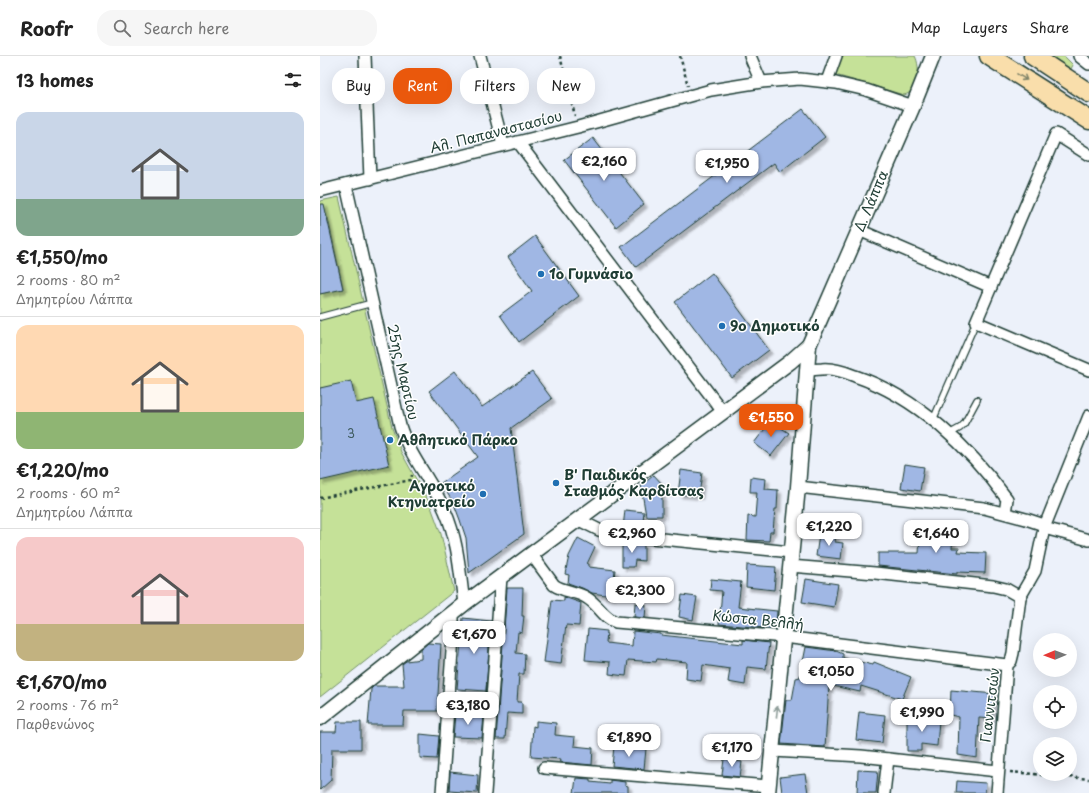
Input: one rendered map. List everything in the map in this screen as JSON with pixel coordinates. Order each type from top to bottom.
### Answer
[{"type":"main road","points":[[989,56],[1089,120]]},
{"type":"main road","points":[[1033,56],[1089,93]]},
{"type":"street","points":[[365,56],[370,179]]},
{"type":"street","points":[[480,56],[503,145]]},
{"type":"street","points":[[750,56],[761,82]]},
{"type":"street","points":[[826,81],[836,56]]},
{"type":"street","name":"Δ. Λάππα","points":[[809,345],[913,106],[933,56]]},
{"type":"street","name":"Αλ. Παπαναστασίου","points":[[320,191],[578,127],[718,88],[761,82],[800,79],[826,81],[866,90],[913,106]]},
{"type":"street","points":[[1089,155],[1056,134],[976,322],[1089,370]]},
{"type":"street","points":[[518,142],[723,412]]},
{"type":"street","name":"25ης Μαρτίου","points":[[346,185],[398,420],[403,436],[416,462],[438,496],[453,533],[464,604]]},
{"type":"street","points":[[859,230],[991,287]]},
{"type":"street","points":[[320,718],[464,604],[790,362],[809,345]]},
{"type":"street","points":[[544,768],[769,790],[798,487],[809,345]]},
{"type":"street","points":[[807,370],[836,370],[865,379],[880,386],[933,420],[976,460],[1007,499],[1005,513]]},
{"type":"street","points":[[790,566],[875,573],[993,586],[1006,589],[1020,598],[1035,571],[1044,528],[1089,416]]},
{"type":"street","points":[[798,487],[967,505],[1005,513],[1040,524],[1044,528],[1089,540]]},
{"type":"street","points":[[579,520],[599,530],[612,534],[791,552]]},
{"type":"street","name":"Κώστα Βελλή","points":[[532,555],[554,585],[558,588],[586,597],[594,603],[603,615],[610,620],[784,637],[1007,665]]},
{"type":"street","points":[[485,793],[501,577]]},
{"type":"street","name":"Γιαννιτσών","points":[[997,793],[1007,665],[1011,661],[1014,653],[1020,598]]},
{"type":"street","points":[[442,793],[453,637],[453,613]]},
{"type":"street","points":[[773,751],[861,756],[998,771]]},
{"type":"street","points":[[884,793],[888,759]]},
{"type":"lane","points":[[320,317],[372,302]]},
{"type":"lane","points":[[933,420],[976,322]]},
{"type":"lane","points":[[949,434],[964,424],[977,400]]},
{"type":"path","points":[[560,56],[578,127]]},
{"type":"path","points":[[680,56],[690,96]]},
{"type":"path","points":[[320,498],[411,480]]},
{"type":"path","points":[[998,771],[1089,779]]},
{"type":"green space","points":[[839,56],[915,56],[918,66],[916,84],[909,93],[904,95],[832,74]]},
{"type":"green space","points":[[1051,56],[1064,56],[1073,65],[1071,69]]},
{"type":"green space","name":"Αθλητικό Πάρκο","points":[[339,197],[392,428],[401,452],[430,504],[441,534],[454,591],[320,697],[320,481],[356,403],[320,388],[320,294],[343,288],[328,218],[320,220],[320,201]]},
{"type":"building","points":[[803,109],[825,137],[780,172],[774,163],[636,267],[621,247]]},
{"type":"building","points":[[593,138],[644,204],[616,227],[564,160]]},
{"type":"building","points":[[320,204],[324,204],[343,289],[320,294]]},
{"type":"building","name":"1ο Γυμνάσιο","points":[[535,236],[579,296],[519,342],[500,315],[532,291],[508,257]]},
{"type":"building","name":"9ο Δημοτικό","points":[[712,273],[769,350],[732,378],[675,302]]},
{"type":"building","points":[[455,371],[482,407],[532,372],[552,399],[511,428],[524,534],[469,573],[466,538],[454,504],[441,483],[478,457],[429,391]]},
{"type":"building","points":[[351,381],[356,403],[374,399],[389,465],[320,481],[320,388]]},
{"type":"building","points":[[771,421],[789,433],[771,456],[754,443]]},
{"type":"building","points":[[905,464],[924,467],[920,491],[901,488]]},
{"type":"building","points":[[681,470],[702,473],[699,496],[678,494]]},
{"type":"building","points":[[654,475],[670,493],[662,492],[662,516],[646,516],[641,486]]},
{"type":"building","points":[[751,477],[766,479],[765,489],[778,490],[777,509],[775,509],[773,532],[770,532],[769,541],[747,540],[748,516],[755,517],[757,492],[750,492]]},
{"type":"building","points":[[625,510],[644,512],[642,530],[623,528]]},
{"type":"building","points":[[921,522],[954,525],[952,548],[959,548],[958,552],[986,553],[985,573],[957,572],[957,574],[878,566],[878,553],[919,553]]},
{"type":"building","points":[[819,534],[836,536],[835,542],[843,543],[841,559],[816,556]]},
{"type":"building","points":[[578,538],[595,547],[587,564],[589,564],[589,567],[615,570],[612,596],[592,593],[568,583],[569,575],[565,574],[569,556]]},
{"type":"building","points":[[622,542],[644,544],[644,561],[635,560],[634,567],[622,567]]},
{"type":"building","points":[[747,565],[776,567],[774,590],[746,587]]},
{"type":"building","points":[[711,579],[741,582],[738,607],[777,611],[776,629],[719,624],[722,591],[710,590]]},
{"type":"building","points":[[806,579],[838,584],[834,607],[802,602]]},
{"type":"building","points":[[507,588],[523,588],[522,616],[524,616],[522,633],[518,632],[516,653],[525,654],[524,674],[519,674],[517,702],[522,702],[522,714],[507,713],[505,739],[496,739]]},
{"type":"building","points":[[682,595],[697,597],[693,620],[679,617]]},
{"type":"building","points":[[564,597],[581,603],[579,626],[566,625],[561,664],[544,662],[552,600],[564,601]]},
{"type":"building","points":[[635,603],[646,605],[645,618],[634,617]]},
{"type":"building","points":[[463,618],[491,621],[486,691],[457,689]]},
{"type":"building","points":[[588,629],[607,631],[606,643],[632,646],[633,631],[743,644],[743,640],[769,643],[766,669],[747,667],[745,685],[728,682],[730,669],[703,665],[701,681],[686,679],[687,662],[657,659],[656,662],[628,660],[626,676],[609,674],[610,662],[585,660]]},
{"type":"building","points":[[428,643],[441,644],[437,711],[404,711],[403,725],[368,725],[371,689],[374,686],[404,686],[402,664],[406,661],[421,659],[421,649]]},
{"type":"building","points":[[806,647],[836,651],[843,654],[843,658],[873,665],[874,662],[911,677],[902,699],[861,686],[860,692],[829,685],[825,747],[781,744],[786,700],[792,700],[796,678],[800,677]]},
{"type":"building","points":[[951,690],[995,694],[991,719],[979,718],[977,758],[958,755],[959,717],[950,715]]},
{"type":"building","points":[[859,712],[885,715],[882,743],[856,740]]},
{"type":"building","points":[[455,714],[484,716],[482,738],[453,737]]},
{"type":"building","points":[[907,717],[939,720],[937,746],[921,744],[921,751],[907,751]]},
{"type":"building","points":[[536,721],[556,723],[555,735],[575,737],[574,746],[593,748],[592,765],[560,762],[561,759],[531,757],[533,726],[536,727]]},
{"type":"building","points":[[337,722],[361,722],[361,749],[332,749],[331,780],[320,790],[320,732],[336,732]]},
{"type":"building","points":[[420,734],[439,736],[437,759],[420,758]]},
{"type":"building","points":[[614,746],[646,749],[644,769],[612,766]]},
{"type":"building","points":[[724,759],[742,762],[740,777],[722,775]]},
{"type":"building","points":[[858,770],[878,771],[876,793],[857,793]]},
{"type":"building","points":[[450,772],[478,775],[477,793],[449,791]]},
{"type":"building","points":[[805,774],[808,793],[782,793],[780,777]]},
{"type":"building","points":[[576,778],[590,779],[590,782],[610,784],[610,780],[625,782],[625,785],[628,786],[628,793],[574,793]]},
{"type":"building","points":[[957,781],[986,783],[985,793],[956,793]]},
{"type":"place","name":"1ο Γυμνάσιο","points":[[541,274]]},
{"type":"place","name":"9ο Δημοτικό","points":[[722,326]]},
{"type":"place","name":"Αθλητικό Πάρκο","points":[[390,440]]},
{"type":"place","name":"Β' Παιδικός Σταθμός Καρδίτσας","points":[[556,483]]},
{"type":"place","name":"Αγροτικό Κτηνιατρείο","points":[[483,494]]}]
